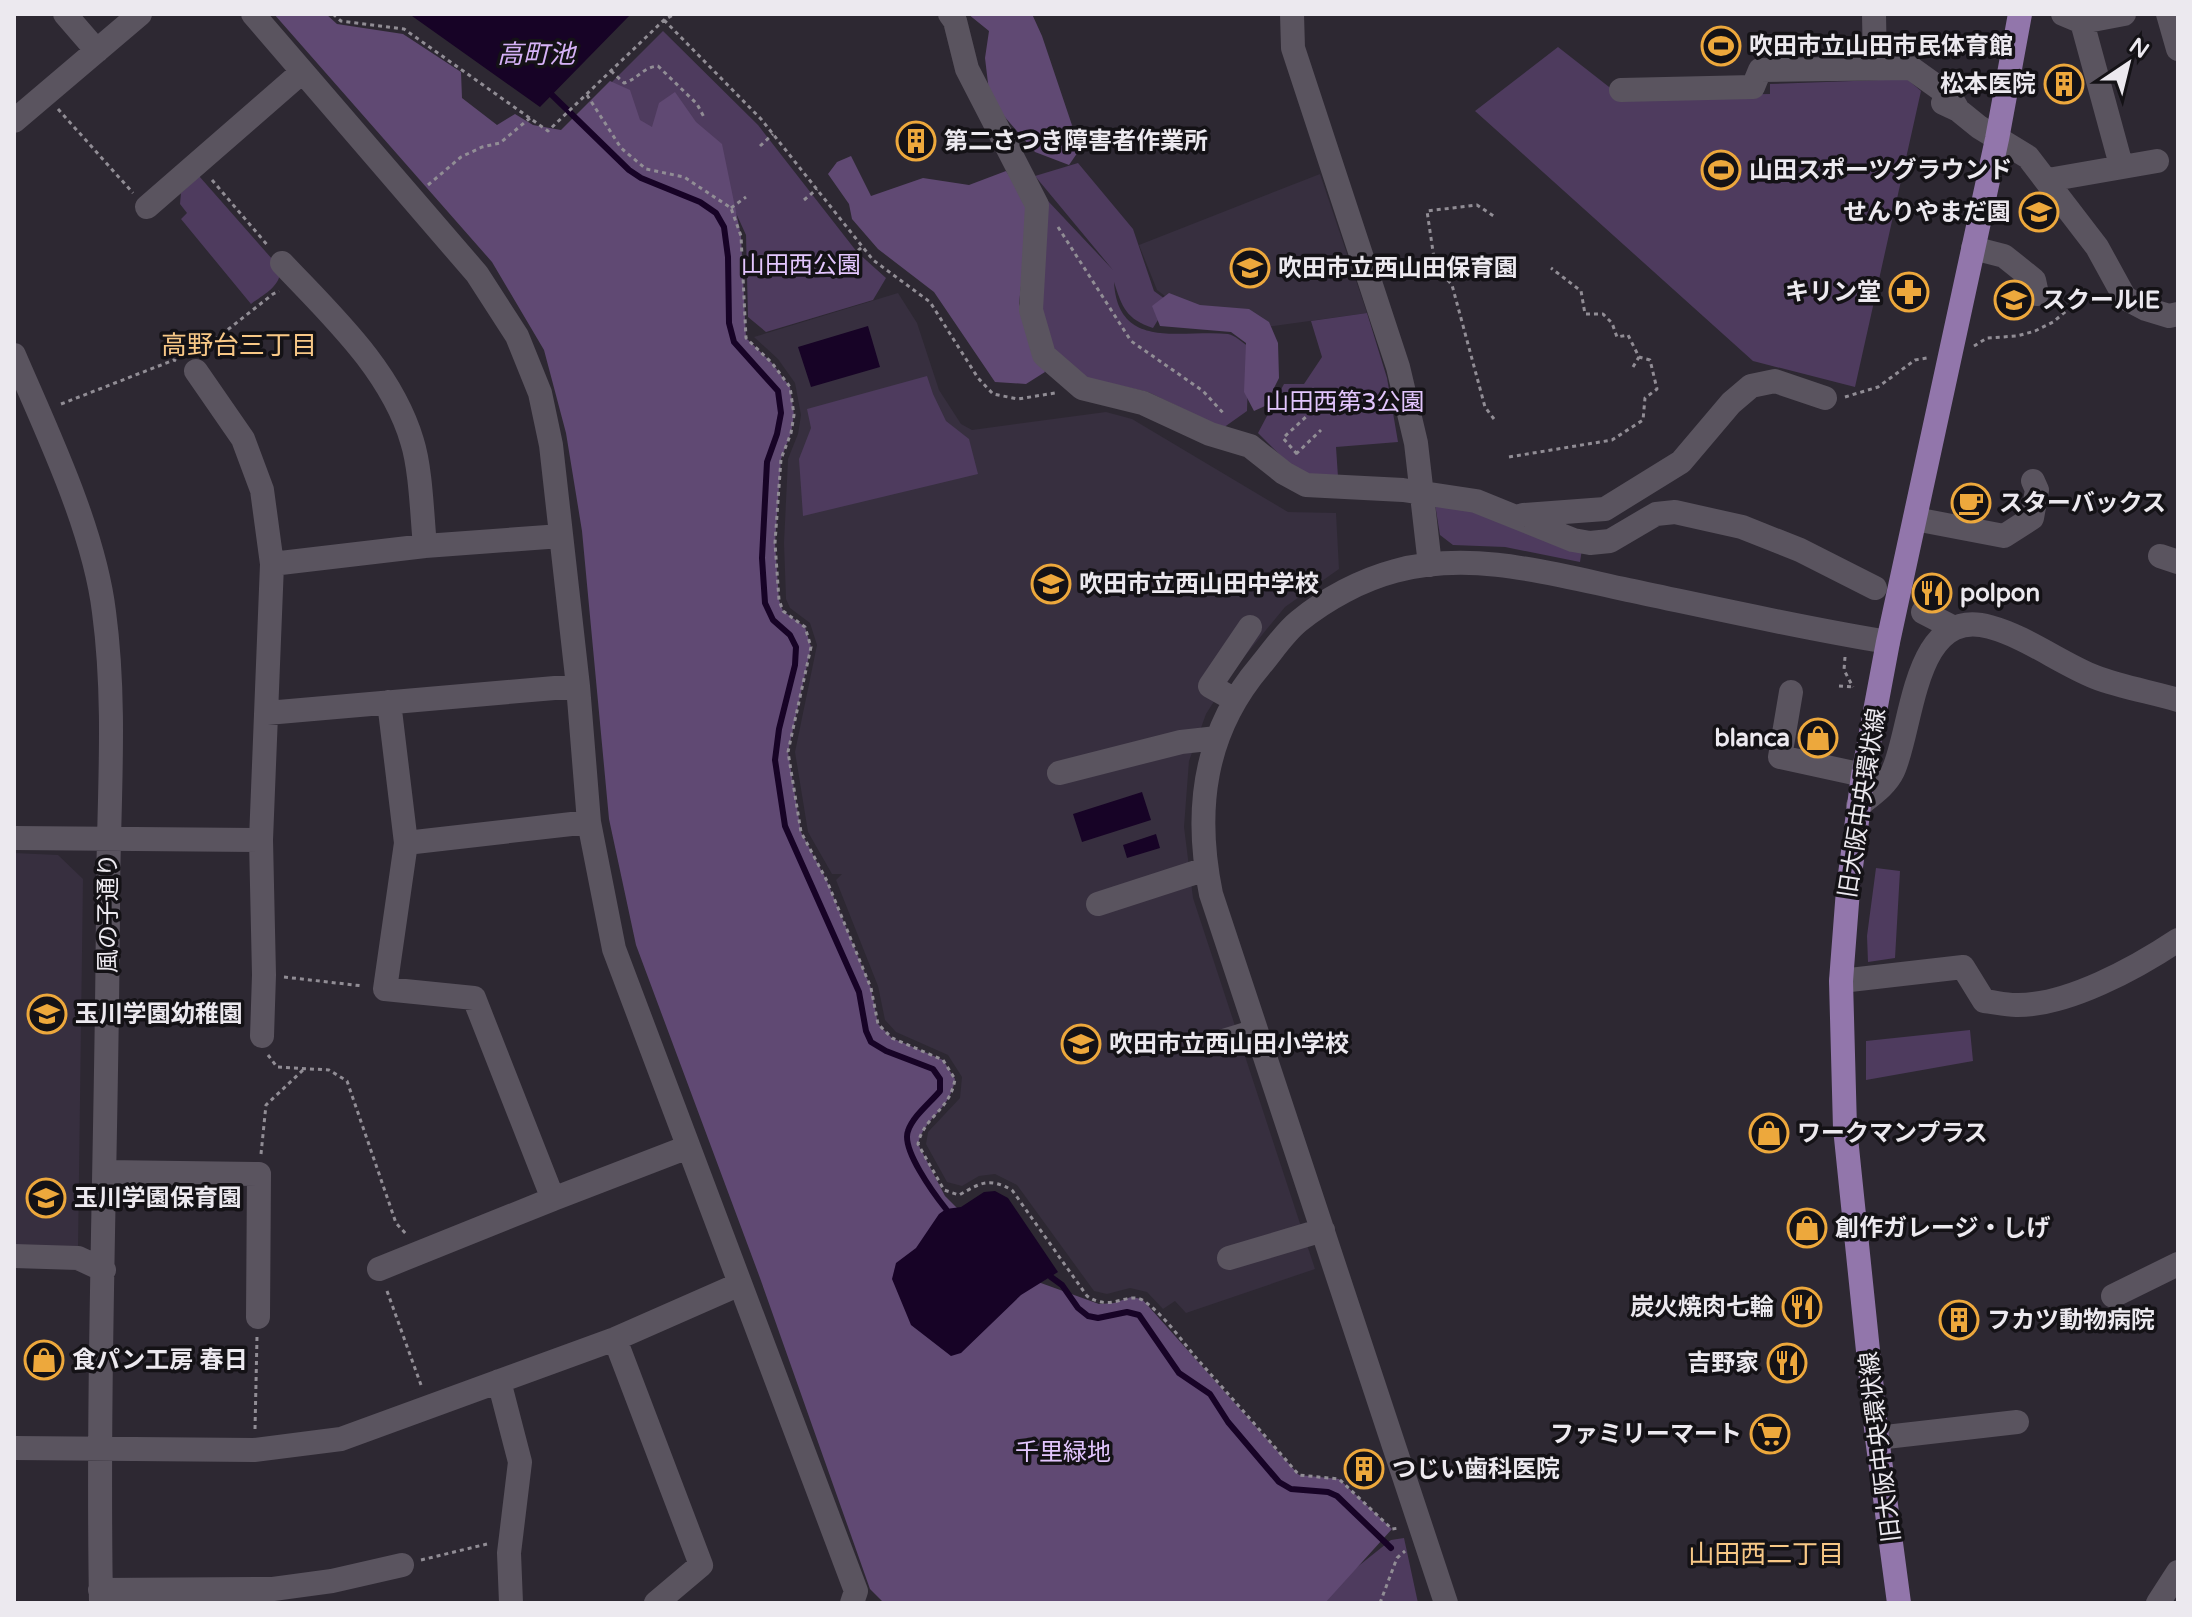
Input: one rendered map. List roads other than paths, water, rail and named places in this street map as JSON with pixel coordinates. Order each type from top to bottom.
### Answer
[{"type":"main road","name":"旧大阪中央環状線","points":[[1899,1603],[1877,1438],[1845,1128],[1841,981],[1848,890],[1863,775],[1888,642],[1997,139],[2020,14]]},
{"type":"street","points":[[65,14],[97,51]]},
{"type":"street","points":[[14,121],[140,14]]},
{"type":"street","points":[[253,14],[477,274],[517,336],[543,406],[551,445],[578,686],[589,822],[614,949],[856,1591],[852,1603]]},
{"type":"street","points":[[950,14],[955,21],[967,69],[1037,205],[1031,310],[1044,355],[1082,388],[1143,403],[1210,434],[1250,446],[1284,473],[1306,485],[1403,490],[1476,501],[1573,540],[1590,543],[1610,541],[1656,514],[1675,512],[1742,527],[1800,550],[1875,588]]},
{"type":"street","points":[[1292,14],[1293,48],[1297,62],[1398,367],[1416,443],[1430,565]]},
{"type":"street","points":[[1874,14],[1875,68]]},
{"type":"street","points":[[2121,165],[2072,18],[2124,14]]},
{"type":"street","points":[[2168,14],[2178,49]]},
{"type":"street","points":[[1621,90],[1753,87],[1760,70],[1911,68],[1950,96],[1958,110],[2028,157],[2097,247],[2125,298],[2169,316],[2178,314]]},
{"type":"street","points":[[147,207],[302,72]]},
{"type":"street","points":[[2048,180],[2157,161]]},
{"type":"street","points":[[1973,248],[2004,256],[2034,280],[2037,294]]},
{"type":"street","points":[[282,263],[357,344],[391,392],[413,442],[425,546]]},
{"type":"street","name":"風の子通り","points":[[14,355],[88,540],[104,610],[111,703],[100,1597]]},
{"type":"street","points":[[196,371],[243,439],[262,490],[272,564],[261,840],[262,1036]]},
{"type":"street","points":[[1517,516],[1605,509],[1681,462],[1731,403],[1751,386],[1775,381],[1825,398]]},
{"type":"street","points":[[1915,519],[2004,536],[2032,518],[2037,490],[2033,481]]},
{"type":"street","points":[[272,564],[425,546],[561,536]]},
{"type":"street","points":[[1446,1603],[1211,894],[1202,822],[1210,763],[1217,738],[1235,700],[1297,622],[1338,594],[1391,572],[1430,565],[1513,566],[1888,642]]},
{"type":"street","points":[[1923,612],[1954,628]]},
{"type":"street","points":[[1858,806],[1881,788],[1893,772],[1920,670],[1936,644],[1954,628],[1971,623],[1992,627],[2096,677],[2178,700]]},
{"type":"street","points":[[1235,700],[1210,686],[1250,627]]},
{"type":"street","points":[[267,713],[578,686]]},
{"type":"street","points":[[1791,692],[1780,757],[1863,775]]},
{"type":"street","points":[[389,702],[406,843],[385,989],[474,998],[553,1199]]},
{"type":"street","points":[[1059,773],[1181,742],[1217,738]]},
{"type":"street","points":[[406,843],[589,822]]},
{"type":"street","points":[[14,838],[261,840]]},
{"type":"street","points":[[1098,904],[1206,869]]},
{"type":"street","points":[[1841,981],[1963,967],[1984,1001],[2017,1005],[2071,995],[2147,961],[2178,940]]},
{"type":"street","points":[[1217,1043],[1256,1031]]},
{"type":"street","points":[[379,1269],[688,1147]]},
{"type":"street","points":[[106,1172],[259,1174],[258,1317]]},
{"type":"street","points":[[1229,1258],[1323,1230]]},
{"type":"street","points":[[14,1256],[78,1258],[104,1270]]},
{"type":"street","points":[[2113,1296],[2178,1264]]},
{"type":"street","points":[[14,1448],[254,1450],[341,1439],[615,1339],[740,1284]]},
{"type":"street","points":[[615,1339],[701,1565],[656,1603]]},
{"type":"street","points":[[499,1381],[520,1462],[509,1553],[511,1603]]},
{"type":"street","points":[[1877,1438],[2017,1422]]},
{"type":"street","points":[[100,1597],[273,1589],[334,1592],[402,1565]]},
{"type":"street","points":[[2158,1603],[2178,1572]]},
{"type":"water","name":"高町池","points":[[399,14],[631,14],[540,107],[412,16]]},
{"type":"water","points":[[868,326],[880,367],[811,387],[798,347]]},
{"type":"water","points":[[1142,792],[1151,820],[1082,842],[1073,814]]},
{"type":"water","points":[[1156,834],[1160,848],[1127,858],[1123,845]]},
{"type":"water","points":[[995,1191],[1008,1198],[1058,1272],[1021,1295],[961,1353],[951,1356],[911,1325],[892,1279],[896,1263],[916,1248],[939,1214],[946,1209],[961,1207],[984,1192]]},
{"type":"waterway","points":[[552,95],[629,170],[700,202],[716,213],[724,227],[728,257],[729,323],[734,342],[778,391],[781,413],[767,462],[762,558],[765,603],[773,620],[790,635],[796,647],[775,760],[785,826],[859,992],[871,1042],[933,1069],[940,1079],[940,1091],[914,1120],[907,1139],[920,1171],[946,1209]]},
{"type":"waterway","points":[[1051,1277],[1062,1285],[1078,1308],[1088,1316],[1098,1318],[1127,1312],[1139,1315],[1179,1373],[1210,1394],[1228,1422],[1279,1482],[1291,1489],[1328,1492],[1337,1496],[1391,1548]]},
{"type":"place","name":"吹田市立山田市民体育館","points":[[1721,46]]},
{"type":"place","name":"松本医院","points":[[2064,84]]},
{"type":"place","name":"第二さつき障害者作業所","points":[[916,141]]},
{"type":"place","name":"山田スポーツグラウンド","points":[[1721,170]]},
{"type":"place","name":"せんりやまだ園","points":[[2039,212]]},
{"type":"place","name":"吹田市立西山田保育園","points":[[1250,268]]},
{"type":"place","name":"キリン堂","points":[[1909,292]]},
{"type":"place","name":"スクールIE","points":[[2014,300]]},
{"type":"place","name":"スターバックス","points":[[1971,503]]},
{"type":"place","name":"吹田市立西山田中学校","points":[[1051,584]]},
{"type":"place","name":"polpon","points":[[1932,593]]},
{"type":"place","name":"blanca","points":[[1818,738]]},
{"type":"place","name":"玉川学園幼稚園","points":[[47,1014]]},
{"type":"place","name":"吹田市立西山田小学校","points":[[1081,1044]]},
{"type":"place","name":"ワークマンプラス","points":[[1769,1133]]},
{"type":"place","name":"玉川学園保育園","points":[[46,1198]]},
{"type":"place","name":"創作ガレージ・しげ","points":[[1807,1228]]},
{"type":"place","name":"炭火焼肉七輪","points":[[1802,1307]]},
{"type":"place","name":"フカツ動物病院","points":[[1959,1320]]},
{"type":"place","name":"食パン工房 春日","points":[[44,1360]]},
{"type":"place","name":"吉野家","points":[[1787,1363]]},
{"type":"place","name":"ファミリーマート","points":[[1770,1434]]},
{"type":"place","name":"つじい歯科医院","points":[[1364,1469]]},
{"type":"district","name":"高野台三丁目","points":[[239,345]]},
{"type":"district","name":"山田西二丁目","points":[[1766,1554]]},
{"type":"park label","name":"山田西公園","points":[[801,265]]},
{"type":"park label","name":"山田西第3公園","points":[[1345,402]]},
{"type":"park label","name":"千里緑地","points":[[1063,1452]]}]
